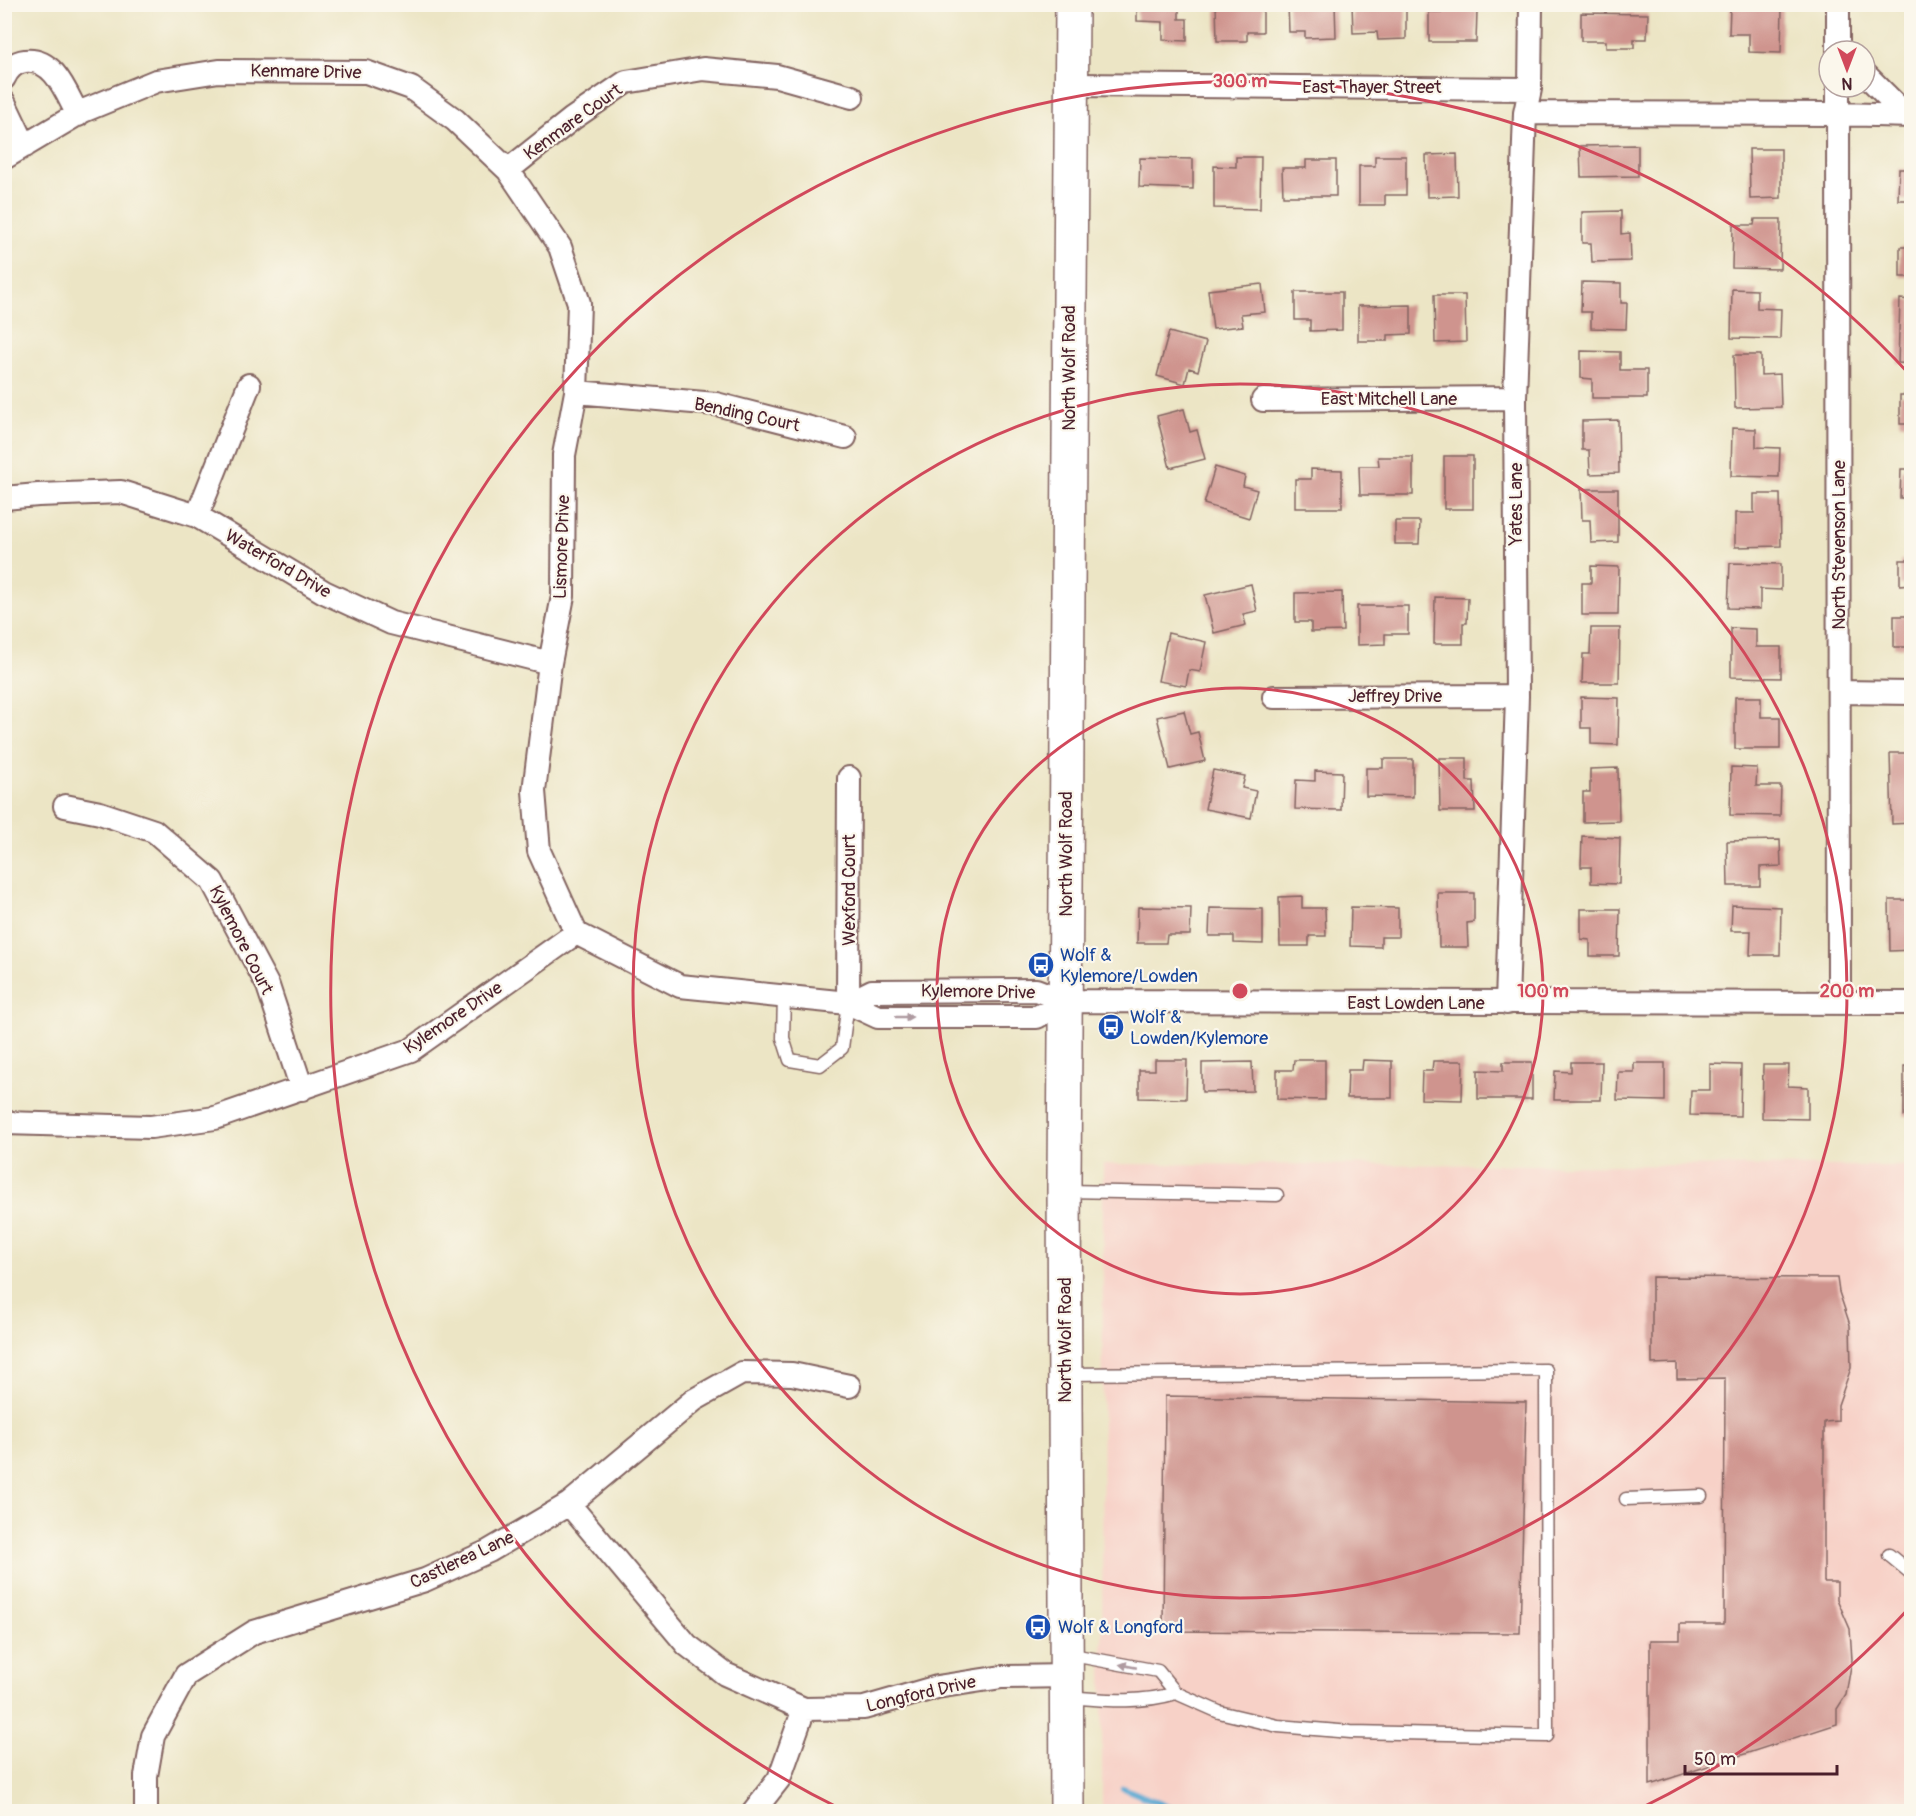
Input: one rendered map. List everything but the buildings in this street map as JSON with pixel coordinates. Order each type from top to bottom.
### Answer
[{"type":"main road","name":"North Wolf Road","points":[[1067,1812],[1064,1191],[1072,4]]},
{"type":"street","name":"Yates Lane","points":[[1507,1003],[1517,696],[1515,398],[1525,113],[1530,88],[1531,4]]},
{"type":"street","points":[[1838,4],[1839,39]]},
{"type":"street","points":[[4,78],[11,67],[22,61],[35,60],[48,65],[78,115]]},
{"type":"street","name":"Kenmare Court","points":[[508,170],[572,119],[626,82],[703,69],[777,76],[852,97]]},
{"type":"street","name":"Kenmare Drive","points":[[4,158],[78,115],[156,81],[219,71],[366,72],[411,87],[456,120],[508,170]]},
{"type":"street","points":[[1877,85],[1909,116]]},
{"type":"street","name":"East Thayer Street","points":[[1071,86],[1530,88]]},
{"type":"street","name":"North Stevenson Lane","points":[[1838,99],[1839,1002]]},
{"type":"street","points":[[4,102],[25,147]]},
{"type":"street","points":[[1525,113],[1909,116]]},
{"type":"street","name":"Lismore Drive","points":[[508,170],[560,247],[579,303],[576,392],[564,455],[563,596],[550,663],[534,791],[539,851],[576,933]]},
{"type":"street","points":[[197,516],[249,385]]},
{"type":"street","name":"Bending Court","points":[[576,392],[716,404],[845,437]]},
{"type":"street","name":"East Mitchell Lane","points":[[1263,400],[1515,398]]},
{"type":"street","name":"Waterford Drive","points":[[4,498],[121,492],[197,516],[324,592],[391,623],[550,663]]},
{"type":"street","points":[[1839,692],[1911,693]]},
{"type":"street","name":"Jeffrey Drive","points":[[1274,697],[1517,696]]},
{"type":"street","name":"Wexford Court","points":[[848,1003],[849,778]]},
{"type":"street","name":"Kylemore Court","points":[[65,806],[100,813],[154,831],[212,881],[268,986],[302,1089]]},
{"type":"street","points":[[576,933],[680,986],[848,1003]]},
{"type":"street","name":"Kylemore Drive","points":[[4,1123],[151,1127],[215,1118],[411,1050],[576,933]]},
{"type":"street","name":"Kylemore Drive","points":[[848,1003],[872,991],[1036,990],[1065,1001]]},
{"type":"street","name":"East Lowden Lane","points":[[1065,1001],[1911,1003]]},
{"type":"street","name":"Castlerea Lane","points":[[146,1812],[146,1776],[153,1736],[186,1675],[254,1632],[425,1580],[489,1551],[569,1504],[694,1400],[742,1373],[792,1374],[849,1386]]},
{"type":"street","name":"Longford Drive","points":[[569,1504],[687,1646],[725,1674],[804,1709],[864,1708],[937,1687],[1002,1677],[1067,1675]]},
{"type":"street","points":[[753,1812],[779,1779],[804,1709]]},
{"type":"lane","points":[[784,996],[783,1038],[790,1060],[820,1065],[842,1048],[848,1003]]},
{"type":"lane","points":[[1064,1191],[1276,1195]]},
{"type":"lane","points":[[1064,1374],[1546,1370],[1547,1736],[1351,1732],[1278,1726],[1219,1712],[1176,1693],[1158,1671],[1067,1675]]},
{"type":"lane","points":[[1626,1498],[1701,1496]]},
{"type":"lane","points":[[1889,1556],[1911,1574]]},
{"type":"lane","points":[[1067,1675],[1115,1701],[1155,1700],[1176,1693]]},
{"type":"shaded area","points":[[1103,1164],[1911,1166],[1911,1811],[1102,1812]]},
{"type":"waterway","points":[[1123,1788],[1180,1812]]},
{"type":"place","name":"Wolf & Kylemore/Lowden","points":[[1041,965]]},
{"type":"place","name":"Wolf & Lowden/Kylemore","points":[[1111,1027]]},
{"type":"place","name":"Wolf & Longford","points":[[1038,1627]]}]
